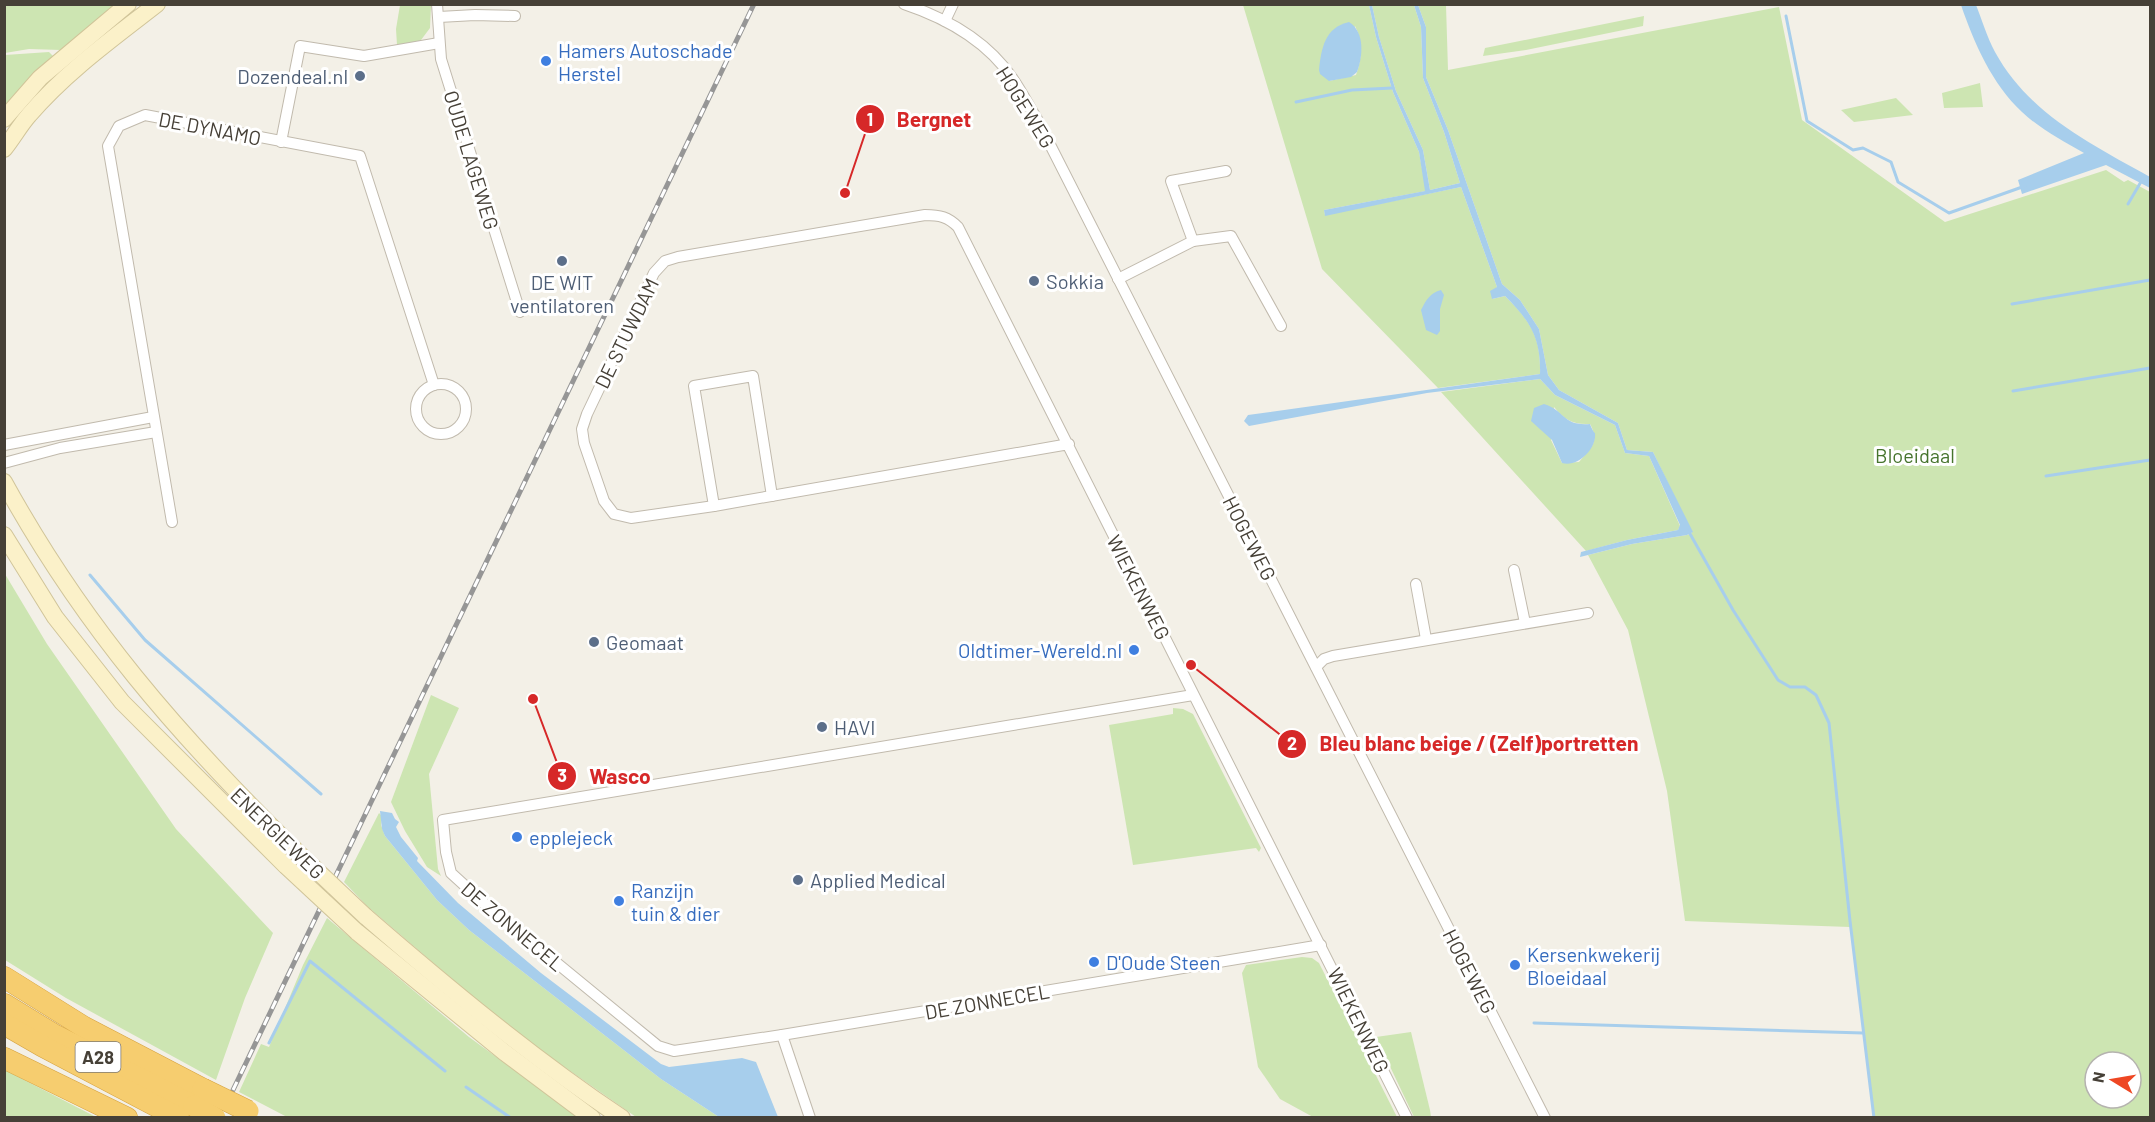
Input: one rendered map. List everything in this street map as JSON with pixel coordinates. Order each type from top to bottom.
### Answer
[{"type":"highway","name":"A28","points":[[4,977],[84,1027],[192,1104]]},
{"type":"highway","name":"A28","points":[[4,1004],[53,1034],[216,1118]]},
{"type":"highway","name":"A28","points":[[4,1024],[42,1046],[192,1104],[253,1114]]},
{"type":"highway","points":[[4,1058],[127,1118]]},
{"type":"main road","points":[[4,120],[40,78],[128,4]]},
{"type":"main road","points":[[4,149],[28,116],[60,82],[100,47],[157,4]]},
{"type":"main road","name":"ENERGIEWEG","points":[[4,482],[46,556],[93,624],[140,685],[237,793],[365,916],[467,1004],[622,1118]]},
{"type":"main road","name":"ENERGIEWEG","points":[[4,534],[55,617],[122,702],[286,866],[357,932],[504,1052],[592,1118]]},
{"type":"street","name":"OUDE LAGEWEG","points":[[437,4],[441,59],[520,312]]},
{"type":"street","name":"HOGEWEG","points":[[904,4],[927,12],[973,38],[1012,77],[1037,119],[1545,1118]]},
{"type":"street","points":[[945,21],[953,4]]},
{"type":"street","points":[[439,17],[515,16]]},
{"type":"street","points":[[281,142],[300,46],[364,56],[439,42]]},
{"type":"street","name":"DE DYNAMO","points":[[172,522],[108,146],[119,126],[145,116],[360,156],[434,385]]},
{"type":"street","points":[[1192,241],[1171,181],[1226,171]]},
{"type":"street","name":"DE STUWDAM","points":[[950,219],[939,215],[925,215],[678,256],[665,261],[654,273],[582,429],[584,443],[604,501],[614,514],[631,518],[714,506],[1069,444]]},
{"type":"street","name":"WIEKENWEG","points":[[950,219],[958,227],[1069,444],[1407,1118]]},
{"type":"street","points":[[1118,279],[1192,241],[1231,236],[1281,326]]},
{"type":"street","points":[[714,506],[694,386],[753,376],[772,496]]},
{"type":"street","points":[[434,385],[453,387],[462,396],[467,408],[463,421],[448,433],[429,431],[417,416],[419,398],[423,392],[434,385]]},
{"type":"street","points":[[4,445],[153,417]]},
{"type":"street","points":[[4,463],[60,448],[156,432]]},
{"type":"street","points":[[1514,570],[1526,623]]},
{"type":"street","points":[[1416,584],[1426,639]]},
{"type":"street","points":[[1316,668],[1328,657],[1588,613]]},
{"type":"street","name":"DE ZONNECEL","points":[[1193,695],[442,819],[446,852],[451,873],[486,905],[658,1046],[674,1051],[1321,945]]},
{"type":"street","points":[[782,1035],[810,1118]]},
{"type":"green space","points":[[4,5],[115,5],[61,50],[29,49],[5,53]]},
{"type":"green space","points":[[400,5],[431,5],[430,28],[418,44],[397,45],[396,29]]},
{"type":"green space","points":[[1243,5],[1369,5],[1393,92],[1419,152],[1426,191],[1324,210],[1325,215],[1461,187],[1497,287],[1492,299],[1505,296],[1528,322],[1539,350],[1540,374],[1438,388],[1322,269]],"holes":[[[1355,26],[1361,50],[1356,75],[1329,81]]]},
{"type":"green space","points":[[1372,5],[1414,5],[1421,27],[1423,78],[1444,132],[1460,183],[1430,190],[1423,150],[1396,91],[1379,37]]},
{"type":"green space","name":"Bloeidaal","points":[[1418,5],[1446,5],[1448,70],[1779,7],[1802,120],[1945,222],[2106,170],[2124,182],[2128,180],[2150,192],[2150,1117],[1874,1117],[1850,927],[1685,921],[1667,791],[1628,630],[1588,555],[1692,533],[1653,452],[1627,450],[1618,423],[1559,390],[1548,375],[1539,329],[1520,300],[1502,284],[1448,130],[1426,77],[1426,27]]},
{"type":"green space","points":[[1644,16],[1643,26],[1526,50],[1483,56],[1485,48]]},
{"type":"green space","points":[[49,52],[54,57],[5,109],[5,55]]},
{"type":"green space","points":[[1980,83],[1983,107],[1944,108],[1942,93]]},
{"type":"green space","points":[[1896,98],[1913,115],[1854,122],[1841,110]]},
{"type":"green space","points":[[1540,379],[1555,395],[1615,425],[1625,453],[1649,456],[1680,526],[1678,530],[1586,551],[1441,392]],"holes":[[[1554,407],[1558,412],[1579,424],[1590,424],[1593,430],[1593,445],[1579,462],[1562,463],[1551,440]]]},
{"type":"green space","points":[[5,574],[47,644],[176,829],[273,933],[245,998],[216,1080],[66,998],[5,960]]},
{"type":"green space","points":[[431,695],[459,708],[429,774],[438,869],[441,876],[427,867],[405,831],[391,802]]},
{"type":"green space","points":[[1173,708],[1183,709],[1193,714],[1261,848],[1259,852],[1256,848],[1133,865],[1109,725],[1173,714]]},
{"type":"green space","points":[[379,813],[382,816],[381,825],[385,836],[437,900],[469,930],[661,1079],[719,1117],[636,1117],[543,1052],[480,1003],[368,907],[344,882]]},
{"type":"green space","points":[[327,918],[469,1037],[578,1117],[287,1117],[239,1092],[261,1044],[269,1047],[303,965]]},
{"type":"green space","points":[[1302,957],[1312,958],[1319,963],[1397,1117],[1313,1117],[1280,1099],[1258,1067],[1242,973],[1246,965]]},
{"type":"green space","points":[[1411,1032],[1431,1117],[1414,1117],[1376,1037]]},
{"type":"green space","points":[[5,1070],[96,1117],[5,1117]]},
{"type":"water","points":[[1369,5],[1372,5],[1379,37],[1396,91],[1423,150],[1430,190],[1460,183],[1444,132],[1423,78],[1421,27],[1414,5],[1418,5],[1426,27],[1426,77],[1448,130],[1502,284],[1520,300],[1539,329],[1548,375],[1559,390],[1618,423],[1627,450],[1653,452],[1693,532],[1580,557],[1581,552],[1678,530],[1680,525],[1649,456],[1625,453],[1615,425],[1555,395],[1540,379],[1427,393],[1249,426],[1244,421],[1248,415],[1540,374],[1536,340],[1527,322],[1505,296],[1492,299],[1490,291],[1497,287],[1461,187],[1325,216],[1324,210],[1425,191],[1419,152],[1393,92]]},
{"type":"water","points":[[1961,5],[1976,5],[1995,52],[2025,93],[2063,125],[2150,177],[2150,188],[2106,165],[2022,194],[2018,180],[2084,153],[2036,124],[2011,101],[1985,62]]},
{"type":"water","points":[[1349,22],[1354,26],[1360,38],[1361,59],[1357,72],[1351,77],[1329,81],[1320,74],[1319,70],[1323,47],[1334,29]]},
{"type":"water","points":[[1441,290],[1444,295],[1440,309],[1440,331],[1437,335],[1426,330],[1421,310],[1429,297]]},
{"type":"water","points":[[1544,404],[1557,410],[1574,423],[1590,424],[1595,433],[1595,439],[1589,451],[1580,460],[1568,464],[1562,463],[1552,440],[1531,421],[1534,408]]},
{"type":"water","points":[[380,811],[392,813],[399,822],[396,827],[401,837],[418,858],[417,861],[458,903],[541,973],[661,1064],[669,1067],[742,1058],[756,1062],[778,1117],[719,1117],[661,1079],[469,930],[437,900],[385,836]]},
{"type":"waterway","points":[[1786,16],[1807,121],[1853,150],[1863,148],[1891,162],[1898,182],[1949,213],[2025,186]]},
{"type":"waterway","points":[[1296,102],[1352,90],[1392,88]]},
{"type":"waterway","points":[[2128,204],[2142,180]]},
{"type":"waterway","points":[[2012,304],[2150,280]]},
{"type":"waterway","points":[[2013,391],[2150,368]]},
{"type":"waterway","points":[[2046,476],[2150,460]]},
{"type":"waterway","points":[[1689,532],[1733,610],[1778,680],[1790,687],[1805,687],[1816,695],[1829,723],[1874,1118]]},
{"type":"waterway","points":[[90,575],[145,640],[321,794]]},
{"type":"waterway","points":[[269,1043],[310,961],[445,1071]]},
{"type":"waterway","points":[[1534,1023],[1863,1033]]},
{"type":"waterway","points":[[466,1087],[511,1118]]},
{"type":"railway","points":[[233,1090],[754,4]]},
{"type":"place","name":"Hamers Autoschade Herstel","points":[[546,61]]},
{"type":"place","name":"Dozendeal.nl","points":[[360,76]]},
{"type":"place","name":"Bergnet","points":[[845,193]]},
{"type":"place","name":"DE WIT ventilatoren","points":[[562,261]]},
{"type":"place","name":"Sokkia","points":[[1034,281]]},
{"type":"place","name":"Geomaat","points":[[594,642]]},
{"type":"place","name":"Oldtimer-Wereld.nl","points":[[1134,650]]},
{"type":"place","name":"Bleu blanc beige / (Zelf)portretten","points":[[1191,665]]},
{"type":"place","name":"Wasco","points":[[533,699]]},
{"type":"place","name":"HAVI","points":[[822,727]]},
{"type":"place","name":"epplejeck","points":[[517,837]]},
{"type":"place","name":"Applied Medical","points":[[798,880]]},
{"type":"place","name":"Ranzijn tuin & dier","points":[[619,901]]},
{"type":"place","name":"D'Oude Steen","points":[[1094,962]]},
{"type":"place","name":"Kersenkwekerij Bloeidaal","points":[[1515,965]]}]
